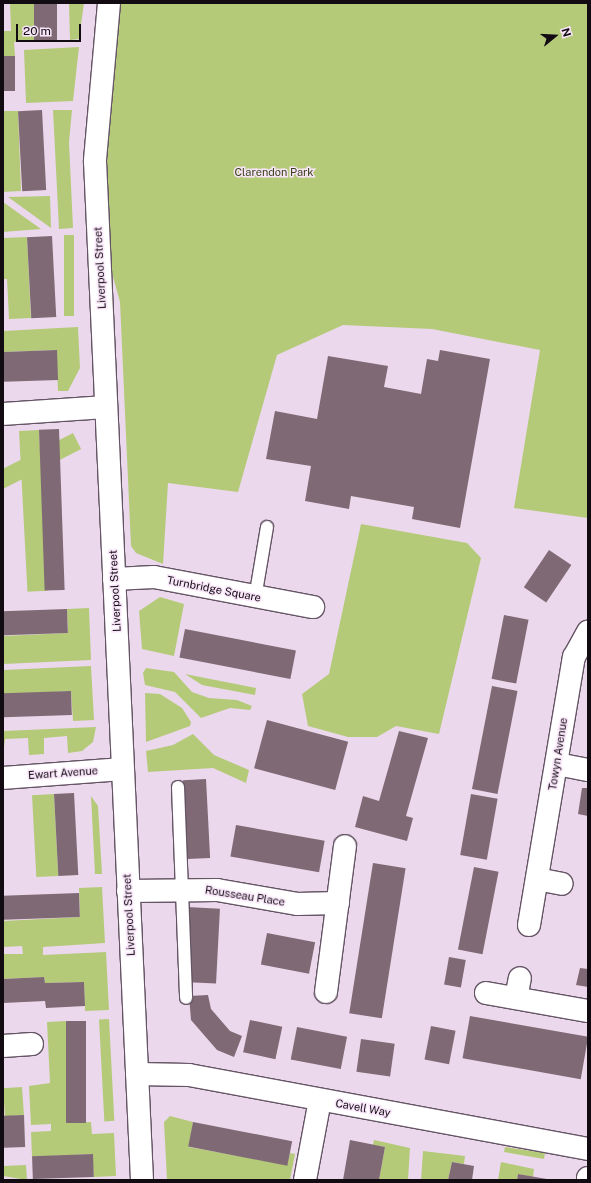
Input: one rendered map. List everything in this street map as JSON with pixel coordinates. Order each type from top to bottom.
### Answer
[{"type":"street","name":"Liverpool Street","points":[[108,3],[95,161],[142,1180]]},
{"type":"street","points":[[3,414],[106,407]]},
{"type":"street","name":"Turnbridge Square","points":[[114,579],[154,577],[255,598],[313,607]]},
{"type":"street","name":"Towyn Avenue","points":[[530,925],[574,657],[588,632]]},
{"type":"street","points":[[556,764],[588,770]]},
{"type":"street","name":"Ewart Avenue","points":[[3,778],[122,769]]},
{"type":"street","points":[[326,992],[345,846]]},
{"type":"street","points":[[537,879],[562,884]]},
{"type":"street","name":"Rousseau Place","points":[[128,891],[182,888],[217,890],[298,904],[338,903]]},
{"type":"street","points":[[486,993],[518,988],[588,1011]]},
{"type":"street","points":[[3,1046],[32,1044]]},
{"type":"street","name":"Cavell Way","points":[[137,1074],[189,1075],[588,1149]]},
{"type":"street","points":[[305,1180],[320,1100]]},
{"type":"lane","points":[[255,598],[267,527]]},
{"type":"lane","points":[[178,787],[186,998]]},
{"type":"green space","points":[[10,3],[34,3],[36,41],[14,42],[15,56],[3,56],[3,31],[11,31]]},
{"type":"green space","points":[[69,3],[84,3],[79,39],[70,40]]},
{"type":"green space","name":"Clarendon Park","points":[[119,3],[588,3],[588,518],[514,508],[540,350],[432,329],[343,325],[277,355],[238,492],[168,483],[163,564],[136,553],[131,546],[120,302],[109,262],[105,156]]},
{"type":"green space","points":[[79,47],[73,101],[26,103],[24,50]]},
{"type":"green space","points":[[53,110],[72,110],[69,142],[73,228],[59,229]]},
{"type":"green space","points":[[3,111],[18,111],[21,191],[3,192]]},
{"type":"green space","points":[[50,196],[51,228],[8,197]]},
{"type":"green space","points":[[3,202],[41,229],[3,232]]},
{"type":"green space","points":[[64,235],[74,235],[74,316],[64,316]]},
{"type":"green space","points":[[27,237],[31,318],[9,319],[7,279],[3,279],[3,238]]},
{"type":"green space","points":[[78,327],[80,368],[68,391],[58,391],[56,350],[3,352],[3,331]]},
{"type":"green space","points":[[39,430],[47,591],[27,592],[19,431]]},
{"type":"green space","points":[[73,433],[81,449],[3,489],[3,469]]},
{"type":"green space","points":[[361,524],[467,543],[481,558],[439,734],[396,726],[377,737],[348,737],[308,726],[302,694],[329,674]]},
{"type":"green space","points":[[160,597],[184,604],[174,656],[142,649],[139,611]]},
{"type":"green space","points":[[89,608],[91,660],[3,664],[3,636],[68,633],[67,609]]},
{"type":"green space","points":[[91,666],[94,720],[73,721],[71,691],[3,695],[3,670]]},
{"type":"green space","points":[[146,668],[174,672],[192,692],[209,698],[237,700],[252,706],[250,710],[230,708],[201,718],[175,692],[145,685],[143,673]]},
{"type":"green space","points":[[185,674],[256,688],[255,695],[202,685]]},
{"type":"green space","points":[[145,693],[160,694],[182,708],[191,722],[190,726],[146,742]]},
{"type":"green space","points":[[96,727],[93,742],[82,751],[68,753],[67,736],[44,738],[44,754],[29,755],[28,738],[5,739],[3,756],[3,731]]},
{"type":"green space","points":[[193,734],[214,755],[249,770],[246,783],[213,768],[148,772],[146,751],[173,745]]},
{"type":"green space","points":[[54,794],[58,876],[36,877],[32,795]]},
{"type":"green space","points":[[91,796],[98,806],[102,874],[95,874]]},
{"type":"green space","points":[[102,887],[105,943],[43,947],[43,955],[106,952],[109,1010],[85,1011],[84,982],[45,983],[44,977],[3,979],[3,954],[23,954],[22,946],[3,947],[3,921],[80,917],[79,888]]},
{"type":"green space","points":[[109,1019],[114,1121],[104,1121],[99,1020]]},
{"type":"green space","points":[[66,1021],[71,1123],[91,1122],[92,1134],[114,1133],[116,1176],[94,1177],[92,1154],[32,1157],[31,1132],[51,1131],[51,1124],[31,1125],[29,1086],[50,1083],[47,1022]]},
{"type":"green space","points":[[22,1087],[24,1115],[5,1116],[3,1088]]},
{"type":"green space","points":[[170,1116],[193,1122],[189,1147],[287,1165],[290,1153],[295,1154],[290,1180],[167,1180],[164,1122]]},
{"type":"green space","points":[[374,1140],[410,1148],[408,1180],[379,1180],[385,1147],[373,1145]]},
{"type":"green space","points":[[505,1147],[545,1153],[544,1159],[504,1152]]},
{"type":"green space","points":[[423,1151],[465,1156],[464,1164],[452,1162],[448,1180],[421,1180]]},
{"type":"green space","points":[[501,1162],[534,1169],[533,1177],[518,1174],[517,1180],[498,1180]]},
{"type":"green space","points":[[26,1165],[27,1180],[3,1176],[3,1166]]},
{"type":"building","points":[[34,3],[57,3],[57,41],[34,41]]},
{"type":"building","points":[[3,56],[15,56],[15,91],[3,91]]},
{"type":"building","points":[[42,110],[46,190],[22,191],[18,111]]},
{"type":"building","points":[[52,236],[56,317],[31,318],[27,237]]},
{"type":"building","points":[[57,350],[58,380],[4,382],[3,352]]},
{"type":"building","points":[[440,350],[490,359],[460,528],[412,519],[414,507],[351,496],[349,509],[305,501],[311,466],[266,459],[275,411],[317,419],[328,356],[388,366],[384,387],[421,394],[427,359],[438,361]]},
{"type":"building","points":[[59,429],[65,590],[45,591],[39,430]]},
{"type":"building","points":[[549,550],[571,565],[546,602],[524,587]]},
{"type":"building","points":[[67,609],[68,633],[4,635],[3,611]]},
{"type":"building","points":[[504,615],[529,620],[516,684],[492,679]]},
{"type":"building","points":[[185,629],[296,651],[290,679],[179,657]]},
{"type":"building","points":[[492,686],[518,691],[497,794],[472,789]]},
{"type":"building","points":[[71,691],[72,715],[4,717],[3,693]]},
{"type":"building","points":[[267,720],[348,742],[335,790],[254,768]]},
{"type":"building","points":[[399,731],[428,738],[406,816],[413,818],[407,841],[355,827],[363,796],[379,801]]},
{"type":"building","points":[[206,779],[210,858],[187,859],[183,780]]},
{"type":"building","points":[[582,788],[588,788],[588,816],[578,814]]},
{"type":"building","points":[[74,793],[78,875],[58,876],[54,794]]},
{"type":"building","points":[[471,794],[498,799],[487,860],[460,855]]},
{"type":"building","points":[[236,825],[325,841],[319,872],[230,857]]},
{"type":"building","points":[[373,863],[406,868],[382,1018],[349,1013]]},
{"type":"building","points":[[474,867],[499,872],[483,954],[458,949]]},
{"type":"building","points":[[79,893],[80,917],[4,920],[3,896]]},
{"type":"building","points":[[187,907],[220,909],[216,984],[183,982]]},
{"type":"building","points":[[267,933],[315,942],[309,974],[261,964]]},
{"type":"building","points":[[449,957],[466,960],[461,988],[444,985]]},
{"type":"building","points":[[580,968],[588,969],[588,987],[576,985]]},
{"type":"building","points":[[44,977],[45,983],[84,982],[85,1006],[46,1008],[45,1001],[3,1003],[3,979]]},
{"type":"building","points":[[208,995],[211,1009],[230,1031],[242,1036],[234,1057],[217,1050],[191,1020],[189,996]]},
{"type":"building","points":[[470,1016],[588,1037],[581,1079],[463,1058]]},
{"type":"building","points":[[250,1020],[282,1027],[275,1059],[243,1052]]},
{"type":"building","points":[[66,1021],[86,1021],[86,1123],[66,1123]]},
{"type":"building","points":[[431,1026],[456,1031],[449,1064],[425,1059]]},
{"type":"building","points":[[297,1027],[347,1037],[341,1069],[291,1059]]},
{"type":"building","points":[[361,1039],[395,1044],[390,1076],[356,1072]]},
{"type":"building","points":[[24,1115],[25,1147],[4,1148],[3,1116]]},
{"type":"building","points":[[193,1122],[292,1141],[287,1166],[188,1147]]},
{"type":"building","points":[[350,1140],[385,1147],[379,1180],[343,1180]]},
{"type":"building","points":[[93,1154],[94,1177],[33,1179],[32,1156]]},
{"type":"building","points":[[452,1162],[474,1166],[472,1180],[448,1180]]},
{"type":"building","points":[[518,1174],[547,1179],[547,1180],[517,1180]]}]
